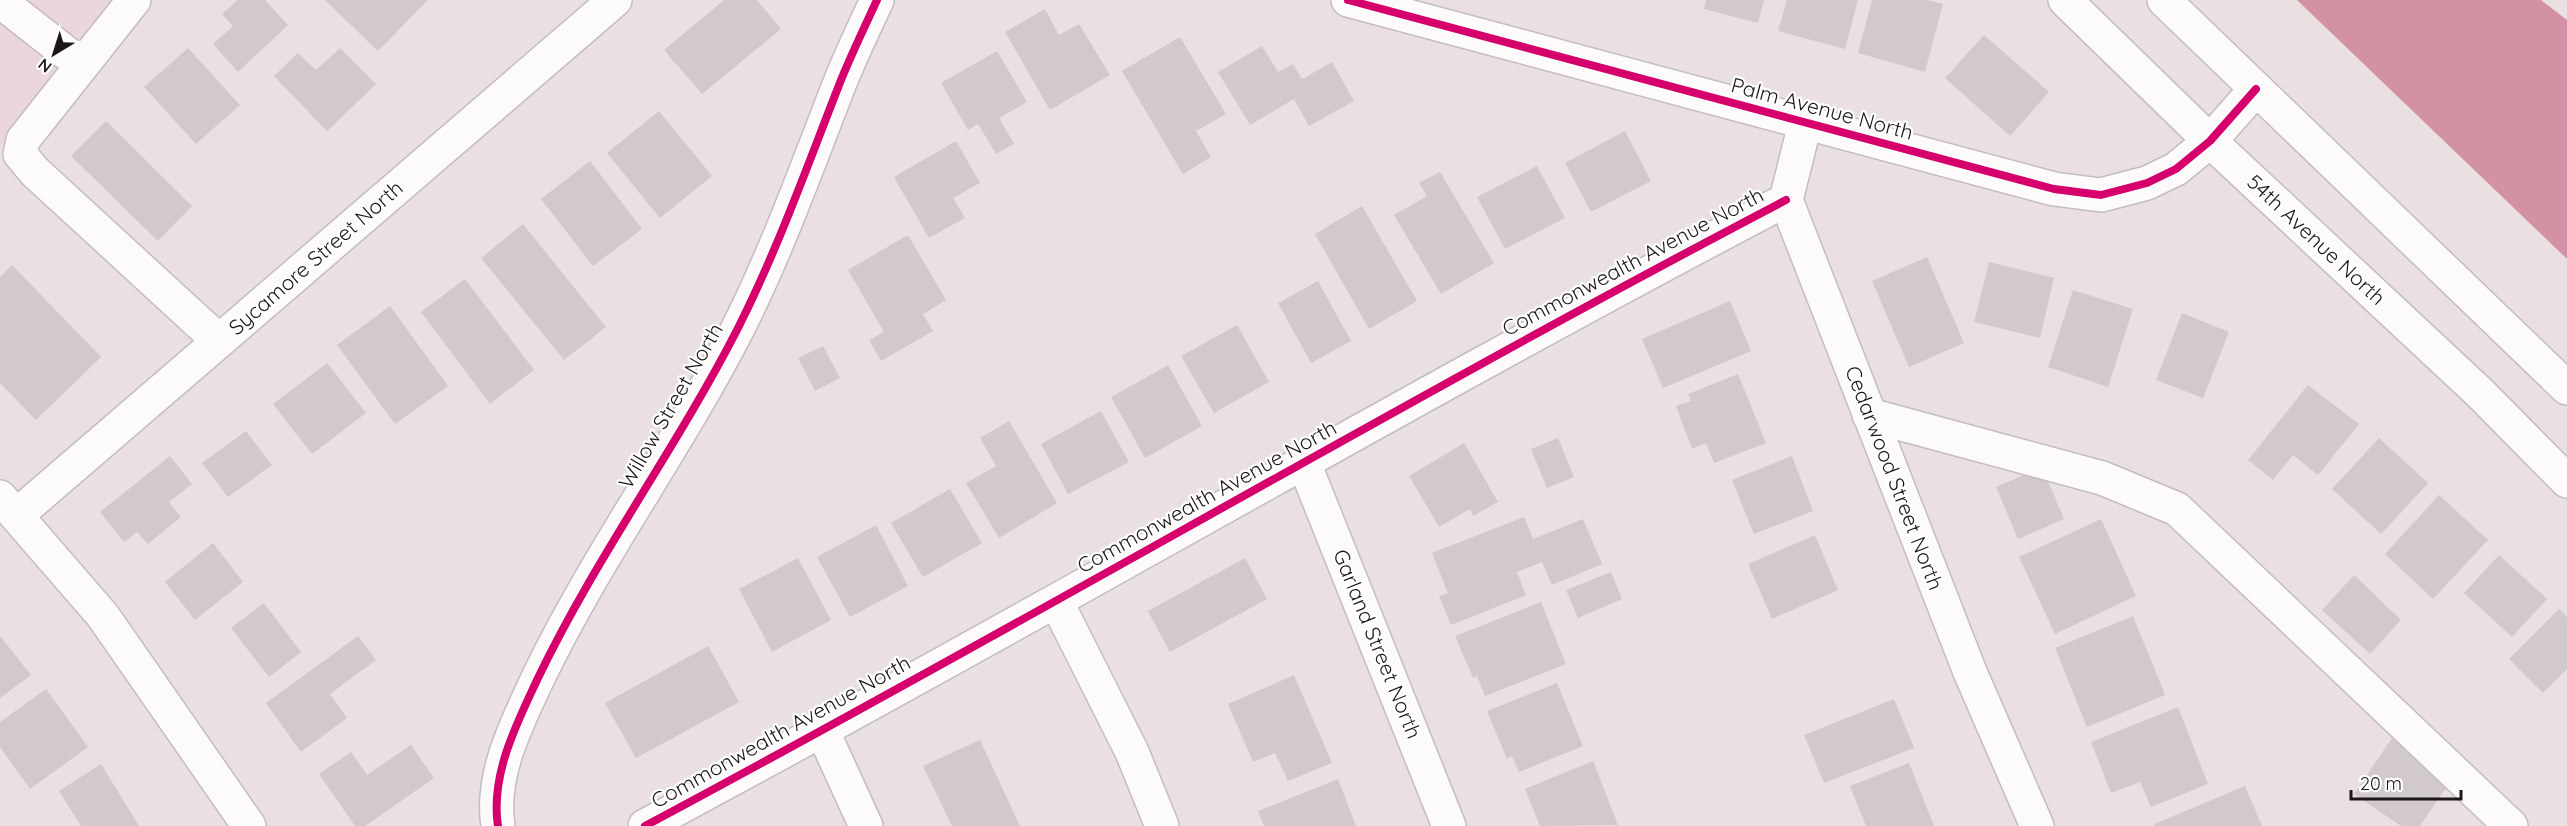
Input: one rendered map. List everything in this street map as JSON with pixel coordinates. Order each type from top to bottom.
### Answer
[{"type":"street","points":[[134,0],[23,140],[20,154],[35,172],[219,342]]},
{"type":"street","name":"Sycamore Street North","points":[[9,506],[219,342],[615,0]]},
{"type":"street","name":"Willow Street North","points":[[498,826],[495,808],[500,771],[524,709],[554,645],[599,561],[736,331],[779,241],[842,78],[877,0]]},
{"type":"street","name":"Palm Avenue North","points":[[1348,0],[2054,189],[2101,195],[2146,183],[2176,169],[2210,141],[2256,88]]},
{"type":"street","name":"54th Avenue North","points":[[2065,0],[2210,141],[2480,393],[2567,482]]},
{"type":"street","points":[[2164,0],[2567,388]]},
{"type":"street","points":[[0,1],[65,52]]},
{"type":"street","points":[[1786,200],[1805,124]]},
{"type":"street","name":"Cedarwood Street North","points":[[1786,200],[1970,672],[2037,826]]},
{"type":"street","name":"Commonwealth Avenue North","points":[[645,826],[822,732],[1689,250],[1786,200]]},
{"type":"street","points":[[1869,415],[2102,478],[2177,509],[2511,826]]},
{"type":"street","name":"Garland Street North","points":[[1304,463],[1449,826]]},
{"type":"street","points":[[9,506],[103,616],[249,826]]},
{"type":"street","points":[[1056,601],[1132,752],[1162,826]]},
{"type":"street","points":[[822,732],[866,826]]},
{"type":"shaded area","points":[[0,0],[116,0],[0,146]]},
{"type":"shaded area","points":[[2297,0],[2541,0],[2567,20],[2567,259]]},
{"type":"building","points":[[238,0],[265,0],[288,25],[238,72],[213,44],[233,26],[222,14]]},
{"type":"building","points":[[325,0],[428,0],[378,51]]},
{"type":"building","points":[[724,0],[757,0],[781,29],[702,94],[664,50]]},
{"type":"building","points":[[1706,0],[1764,0],[1758,23],[1704,9]]},
{"type":"building","points":[[1787,0],[1858,0],[1845,49],[1778,31]]},
{"type":"building","points":[[1872,0],[1927,0],[1943,4],[1925,72],[1858,53]]},
{"type":"building","points":[[1045,9],[1059,35],[1079,24],[1110,75],[1050,110],[1005,32]]},
{"type":"building","points":[[1984,35],[2049,92],[2010,136],[1945,78]]},
{"type":"building","points":[[1180,37],[1226,114],[1196,131],[1211,157],[1183,174],[1122,71]]},
{"type":"building","points":[[1262,46],[1278,72],[1293,64],[1302,79],[1332,62],[1354,101],[1309,126],[1294,99],[1250,125],[1218,72]]},
{"type":"building","points":[[188,48],[240,105],[196,144],[144,87]]},
{"type":"building","points":[[340,48],[376,84],[327,131],[274,76],[298,53],[316,70]]},
{"type":"building","points":[[997,51],[1027,102],[999,118],[1014,144],[996,154],[978,124],[968,130],[941,83]]},
{"type":"building","points":[[659,111],[712,176],[660,218],[607,153]]},
{"type":"building","points":[[106,121],[192,206],[158,241],[71,156]]},
{"type":"building","points":[[1625,131],[1651,181],[1591,212],[1565,163]]},
{"type":"building","points":[[956,141],[980,183],[953,198],[965,218],[929,238],[894,177]]},
{"type":"building","points":[[590,161],[642,229],[593,266],[541,199]]},
{"type":"building","points":[[1537,166],[1565,218],[1505,249],[1477,197]]},
{"type":"building","points":[[1440,172],[1494,263],[1441,294],[1394,215],[1427,196],[1419,183]]},
{"type":"building","points":[[1362,206],[1417,301],[1369,329],[1315,234]]},
{"type":"building","points":[[523,224],[606,327],[564,360],[481,258]]},
{"type":"building","points":[[908,235],[946,300],[923,314],[933,331],[881,361],[869,340],[884,332],[848,270]]},
{"type":"building","points":[[1927,257],[1964,343],[1909,367],[1872,281]]},
{"type":"building","points":[[1989,262],[2054,278],[2040,338],[1974,322]]},
{"type":"building","points":[[12,265],[101,357],[36,420],[0,383],[0,277]]},
{"type":"building","points":[[465,279],[534,370],[490,404],[421,312]]},
{"type":"building","points":[[1318,281],[1351,341],[1311,363],[1278,303]]},
{"type":"building","points":[[2073,290],[2133,309],[2108,387],[2048,367]]},
{"type":"building","points":[[1730,301],[1751,351],[1663,388],[1642,339]]},
{"type":"building","points":[[390,306],[448,386],[395,424],[337,345]]},
{"type":"building","points":[[2182,313],[2229,332],[2203,398],[2156,380]]},
{"type":"building","points":[[1237,325],[1269,382],[1214,413],[1181,356]]},
{"type":"building","points":[[823,346],[840,378],[815,391],[798,358]]},
{"type":"building","points":[[327,363],[366,413],[312,454],[273,404]]},
{"type":"building","points":[[1168,365],[1202,426],[1145,458],[1111,397]]},
{"type":"building","points":[[1738,374],[1766,443],[1714,463],[1706,443],[1692,449],[1676,406],[1691,401],[1688,394]]},
{"type":"building","points":[[2308,385],[2359,424],[2318,475],[2293,455],[2273,480],[2248,460]]},
{"type":"building","points":[[1101,411],[1129,462],[1068,494],[1041,444]]},
{"type":"building","points":[[1009,421],[1057,503],[999,538],[966,483],[996,466],[980,438]]},
{"type":"building","points":[[246,431],[272,465],[228,497],[202,463]]},
{"type":"building","points":[[1558,438],[1574,477],[1547,488],[1531,449]]},
{"type":"building","points":[[2379,438],[2428,483],[2381,534],[2332,489]]},
{"type":"building","points":[[1464,443],[1498,502],[1473,516],[1470,509],[1439,527],[1409,476]]},
{"type":"building","points":[[170,456],[192,484],[169,502],[181,517],[148,544],[137,532],[124,542],[100,512]]},
{"type":"building","points":[[1792,456],[1813,511],[1754,534],[1732,480]]},
{"type":"building","points":[[2042,467],[2064,519],[2018,539],[1996,487]]},
{"type":"building","points":[[950,489],[982,543],[923,577],[891,523]]},
{"type":"building","points":[[2439,495],[2488,540],[2433,599],[2385,554]]},
{"type":"building","points":[[1524,517],[1533,539],[1583,519],[1602,564],[1552,585],[1542,562],[1517,572],[1526,595],[1451,625],[1439,596],[1448,593],[1432,553]]},
{"type":"building","points":[[2101,519],[2136,596],[2055,634],[2019,557]]},
{"type":"building","points":[[876,525],[908,586],[850,617],[817,557]]},
{"type":"building","points":[[1815,535],[1838,590],[1772,619],[1748,564]]},
{"type":"building","points":[[213,543],[243,582],[195,620],[165,582]]},
{"type":"building","points":[[2499,555],[2547,599],[2512,637],[2464,593]]},
{"type":"building","points":[[798,558],[831,620],[772,652],[739,589]]},
{"type":"building","points":[[1245,558],[1267,599],[1170,652],[1148,611]]},
{"type":"building","points":[[1611,572],[1622,599],[1578,618],[1566,590]]},
{"type":"building","points":[[2354,575],[2401,620],[2370,654],[2322,610]]},
{"type":"building","points":[[1541,602],[1566,664],[1485,696],[1477,676],[1473,678],[1455,636]]},
{"type":"building","points":[[264,603],[301,652],[269,677],[231,628]]},
{"type":"building","points":[[2559,609],[2567,617],[2567,669],[2543,693],[2509,659]]},
{"type":"building","points":[[2133,616],[2165,695],[2087,727],[2055,648]]},
{"type":"building","points":[[0,636],[31,675],[0,698]]},
{"type":"building","points":[[358,636],[376,660],[330,694],[347,718],[301,752],[266,703]]},
{"type":"building","points":[[708,646],[739,702],[636,758],[605,703]]},
{"type":"building","points":[[1294,675],[1332,763],[1288,781],[1275,753],[1253,762],[1228,704]]},
{"type":"building","points":[[1557,683],[1583,746],[1519,772],[1512,756],[1507,759],[1487,711]]},
{"type":"building","points":[[46,689],[88,747],[30,789],[0,747],[0,722]]},
{"type":"building","points":[[1894,699],[1914,748],[1824,783],[1804,735]]},
{"type":"building","points":[[2178,707],[2208,784],[2151,807],[2140,782],[2111,793],[2091,742]]},
{"type":"building","points":[[2392,738],[2452,779],[2420,826],[2401,826],[2354,794]]},
{"type":"building","points":[[980,740],[1020,826],[952,826],[923,766]]},
{"type":"building","points":[[411,745],[434,778],[365,826],[355,826],[319,774],[351,752],[367,775]]},
{"type":"building","points":[[1593,761],[1618,825],[1540,826],[1525,789]]},
{"type":"building","points":[[1909,763],[1934,826],[1866,826],[1850,786]]},
{"type":"building","points":[[101,764],[139,826],[81,826],[59,791]]},
{"type":"building","points":[[1338,779],[1356,826],[1264,826],[1258,811]]},
{"type":"building","points":[[2245,786],[2262,826],[2155,826],[2154,824]]},
{"type":"cycle path","points":[[498,826],[498,788],[507,750],[538,678],[585,589],[688,418],[737,330],[779,237],[841,80],[877,0]]},
{"type":"cycle path","points":[[1348,0],[2054,189],[2101,195],[2147,183],[2176,169],[2210,141],[2256,89]]},
{"type":"cycle path","points":[[645,826],[1642,276],[1786,200]]}]
